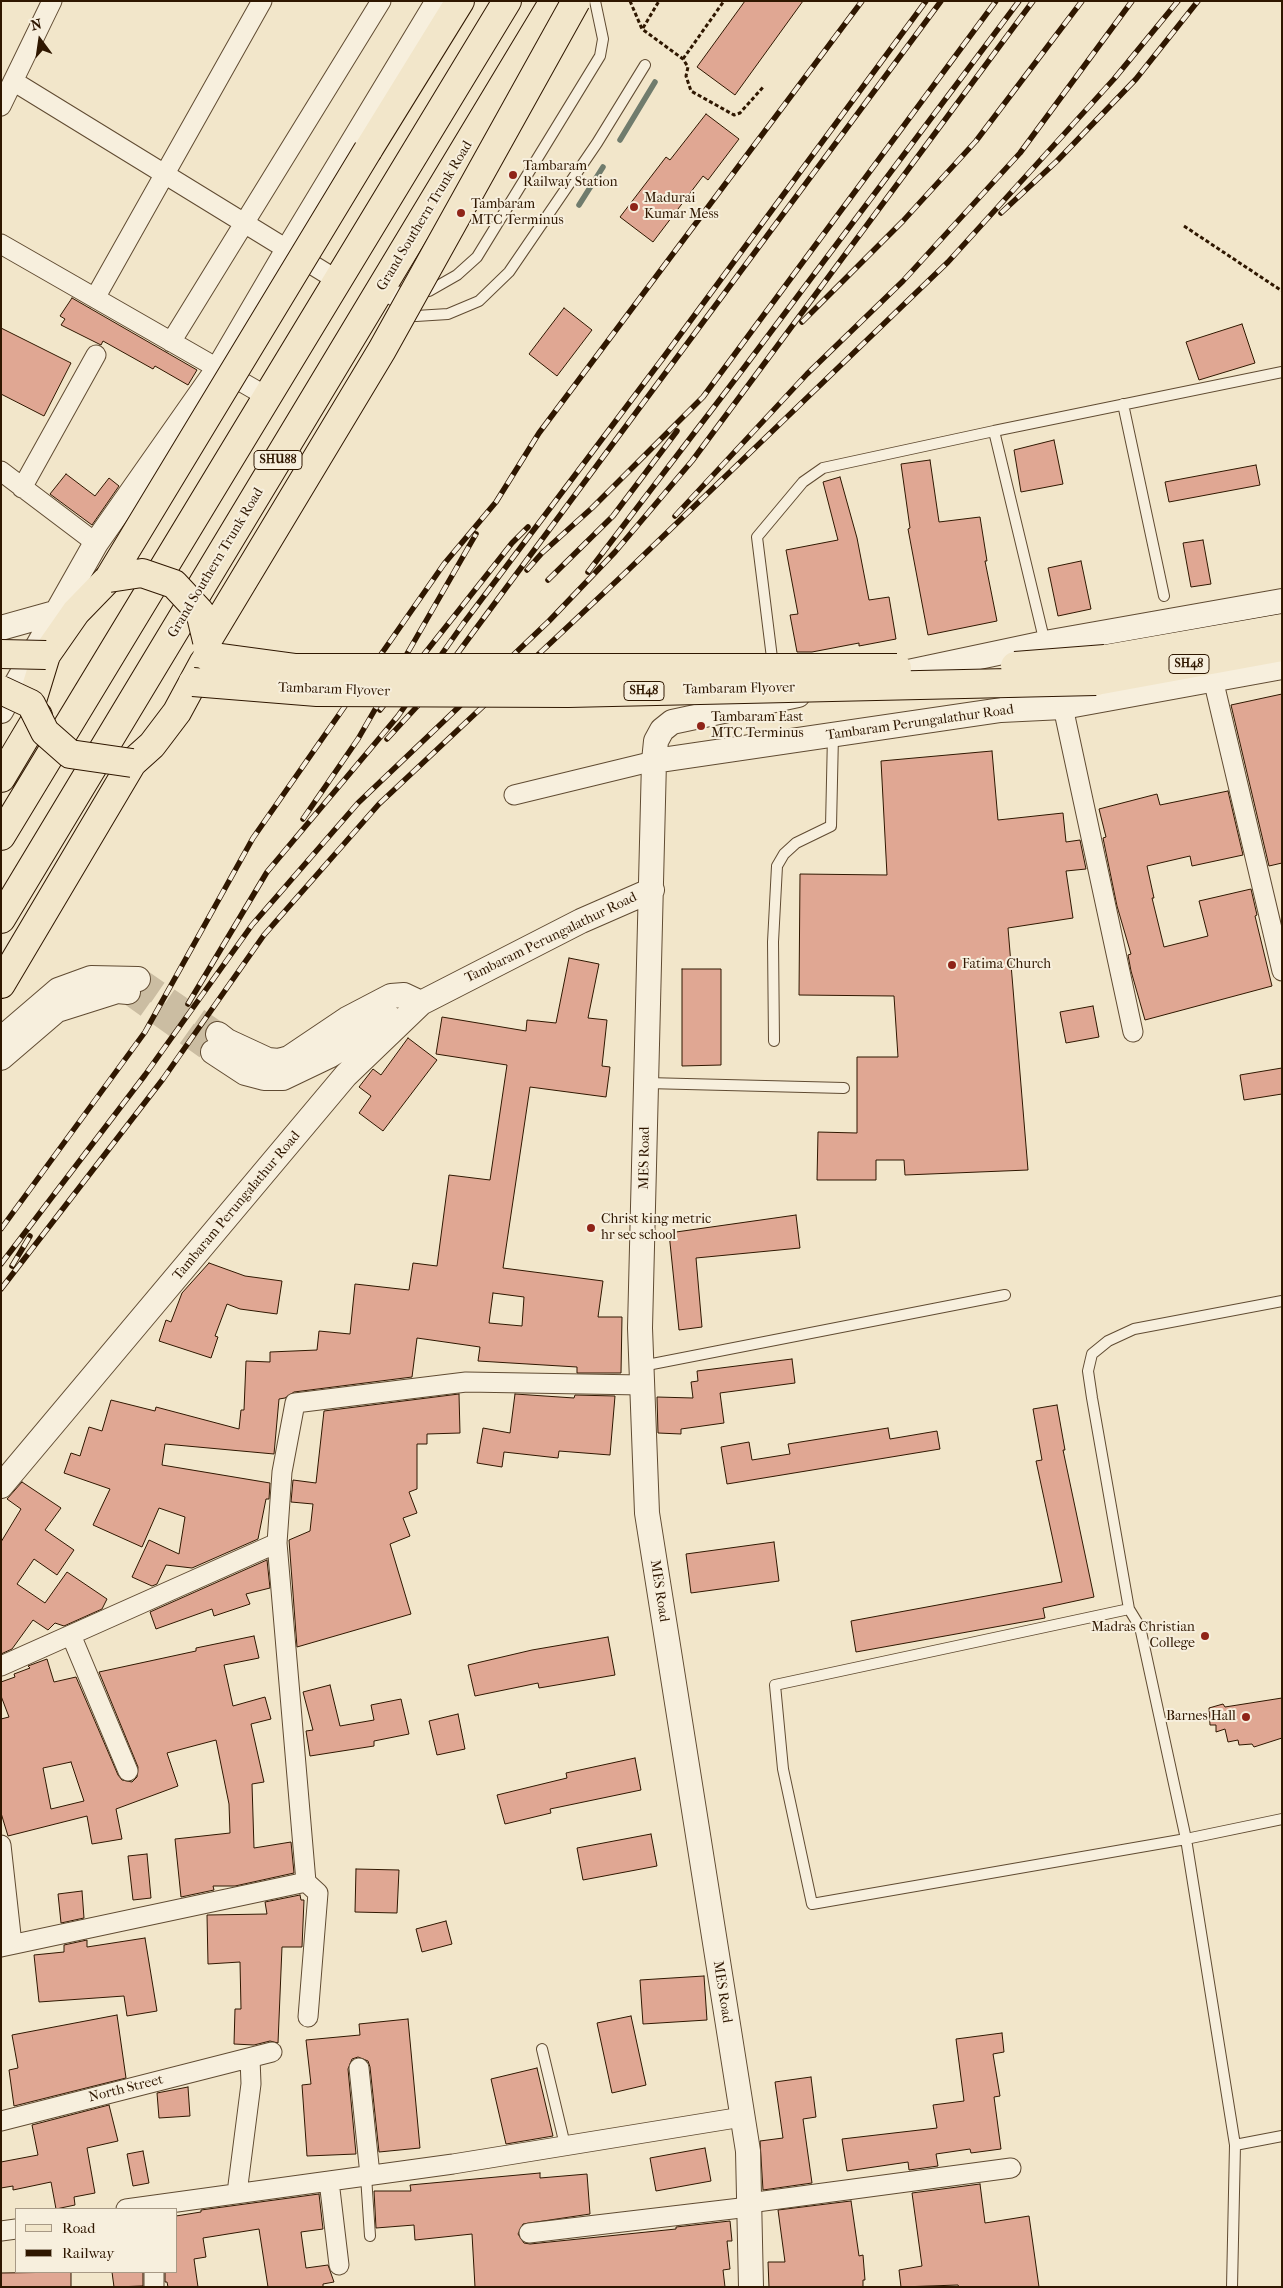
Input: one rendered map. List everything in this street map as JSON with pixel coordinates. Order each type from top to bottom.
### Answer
[{"type":"main road","points":[[1,778],[34,710],[46,655],[76,612],[109,578],[460,1]]},
{"type":"main road","name":"SHU88","points":[[1,836],[507,1]]},
{"type":"main road","name":"Grand Southern Trunk Road","points":[[1,918],[554,1]]},
{"type":"main road","points":[[1,984],[132,763],[152,745],[177,712],[193,682],[207,649],[382,350],[576,1]]},
{"type":"main road","points":[[109,578],[142,573],[174,584],[200,612],[207,649]]},
{"type":"main road","name":"Tambaram Flyover","points":[[207,649],[296,668],[987,668],[1105,659],[1282,628]]},
{"type":"main road","name":"Tambaram Flyover","points":[[193,682],[317,692],[568,693],[1096,681],[1282,647]]},
{"type":"main road","points":[[1,654],[46,655]]},
{"type":"main road","points":[[1,690],[34,710],[44,732],[70,754],[132,763]]},
{"type":"street","points":[[1,106],[52,1]]},
{"type":"street","points":[[95,298],[262,1]]},
{"type":"street","points":[[171,342],[381,1]]},
{"type":"street","points":[[1,711],[96,543],[218,369],[438,1]]},
{"type":"street","points":[[13,82],[244,225],[337,280]]},
{"type":"street","points":[[1,244],[266,396]]},
{"type":"street","points":[[22,488],[96,355]]},
{"type":"street","points":[[1,471],[96,543]]},
{"type":"street","points":[[514,795],[654,761],[656,741],[662,730],[672,722],[1045,643],[1282,601]]},
{"type":"street","points":[[1,628],[58,612]]},
{"type":"street","name":"Tambaram Perungalathur Road","points":[[1,1486],[346,1076],[414,1010],[581,921],[652,890],[654,761],[1001,710],[1063,707],[1282,667]]},
{"type":"street","points":[[1213,679],[1282,971]]},
{"type":"street","points":[[1063,707],[1134,1032]]},
{"type":"street","name":"MES Road","points":[[652,890],[640,1328],[647,1513],[748,2151],[751,2287]]},
{"type":"street","points":[[1,1039],[58,990],[91,978],[133,986],[57,1010],[1,1058]]},
{"type":"street","points":[[216,1043],[245,1073],[264,1078],[283,1078],[329,1056],[388,1020],[414,1010]]},
{"type":"street","points":[[308,2017],[318,1893],[306,1882],[277,1543],[282,1472],[296,1403],[466,1382],[642,1376]]},
{"type":"street","points":[[1,1666],[277,1543]]},
{"type":"street","points":[[71,1635],[128,1771]]},
{"type":"street","points":[[1,1845],[7,1945],[306,1882]]},
{"type":"street","name":"North Street","points":[[1,2121],[272,2052]]},
{"type":"street","points":[[237,2193],[251,2084],[250,2058]]},
{"type":"street","points":[[359,2068],[368,2175]]},
{"type":"street","points":[[136,2208],[329,2181],[742,2117]]},
{"type":"street","points":[[529,2233],[749,2205],[1011,2168]]},
{"type":"street","points":[[329,2181],[339,2265]]},
{"type":"street","points":[[1,2231],[15,2229]]},
{"type":"street","points":[[154,2273],[154,2287]]},
{"type":"lane","points":[[423,304],[477,257],[600,56],[603,39],[595,1]]},
{"type":"lane","points":[[380,292],[423,304],[448,314],[479,301],[509,272],[592,151],[644,65]]},
{"type":"lane","points":[[380,292],[423,304]]},
{"type":"lane","points":[[777,700],[757,537],[803,482],[823,468],[994,430],[1282,372]]},
{"type":"lane","points":[[1123,404],[1164,596]]},
{"type":"lane","points":[[994,430],[1045,643]]},
{"type":"lane","points":[[774,1041],[773,942],[778,866],[784,854],[796,844],[831,826],[833,735]]},
{"type":"lane","points":[[646,1083],[844,1088]]},
{"type":"lane","points":[[642,1376],[1005,1295]]},
{"type":"lane","points":[[1232,2287],[1235,2145],[1186,1839],[1140,1627],[1129,1609],[1088,1371],[1092,1354],[1108,1341],[1134,1329],[1282,1301]]},
{"type":"lane","points":[[1129,1609],[775,1685],[783,1769],[812,1904],[1186,1839],[1282,1819]]},
{"type":"lane","points":[[542,2049],[565,2145]]},
{"type":"lane","points":[[1235,2145],[1282,2136]]},
{"type":"lane","points":[[368,2175],[370,2236]]},
{"type":"path","points":[[630,1],[642,29],[683,59],[688,67],[686,76],[691,92],[734,115],[740,113],[764,86]]},
{"type":"path","points":[[642,29],[659,1]]},
{"type":"path","points":[[683,59],[724,1]]},
{"type":"path","points":[[1184,226],[1282,291]]},
{"type":"building","points":[[745,1],[803,1],[735,95],[697,67]]},
{"type":"building","points":[[706,114],[739,139],[708,180],[703,176],[653,242],[620,217],[666,157],[670,160]]},
{"type":"building","points":[[72,298],[197,370],[188,385],[155,366],[153,369],[103,341],[101,345],[61,325],[65,319],[60,316]]},
{"type":"building","points":[[564,308],[592,330],[557,376],[529,354]]},
{"type":"building","points":[[1242,324],[1255,363],[1199,380],[1186,342]]},
{"type":"building","points":[[1,328],[71,363],[44,416],[1,394]]},
{"type":"building","points":[[1054,440],[1063,484],[1021,492],[1014,450]]},
{"type":"building","points":[[930,460],[939,522],[980,517],[987,561],[985,561],[997,621],[928,635],[908,529],[910,528],[901,464]]},
{"type":"building","points":[[1256,465],[1260,485],[1169,502],[1165,482]]},
{"type":"building","points":[[66,474],[95,496],[109,478],[119,486],[92,525],[50,494]]},
{"type":"building","points":[[840,477],[857,538],[869,600],[889,597],[896,639],[859,646],[859,643],[812,652],[797,652],[790,615],[798,614],[786,550],[838,540],[823,482]]},
{"type":"building","points":[[1203,540],[1211,584],[1191,587],[1183,543]]},
{"type":"building","points":[[1081,561],[1091,609],[1058,616],[1048,568]]},
{"type":"building","points":[[1282,694],[1282,863],[1269,866],[1231,705]]},
{"type":"building","name":"Fatima Church","points":[[992,751],[998,820],[1063,813],[1066,842],[1080,840],[1086,869],[1066,871],[1073,918],[1008,928],[1028,1170],[905,1175],[904,1160],[876,1160],[876,1180],[817,1180],[818,1132],[857,1133],[857,1057],[898,1057],[894,996],[799,995],[800,874],[887,875],[881,761]]},
{"type":"building","points":[[1228,791],[1243,855],[1192,866],[1190,856],[1147,866],[1154,898],[1152,898],[1164,947],[1208,936],[1199,901],[1251,889],[1257,915],[1255,916],[1272,986],[1145,1020],[1131,971],[1128,955],[1131,954],[1117,906],[1103,838],[1106,837],[1099,809],[1157,794],[1160,805]]},
{"type":"building","points":[[569,958],[599,964],[588,1018],[607,1020],[602,1066],[610,1067],[606,1097],[530,1087],[503,1268],[603,1281],[598,1317],[622,1317],[621,1373],[577,1373],[577,1367],[478,1361],[480,1347],[417,1338],[412,1377],[294,1392],[285,1398],[279,1399],[274,1454],[165,1444],[162,1465],[270,1483],[269,1499],[266,1499],[258,1539],[192,1568],[166,1565],[157,1584],[152,1586],[132,1577],[149,1540],[179,1554],[185,1517],[159,1508],[142,1547],[93,1525],[110,1489],[64,1473],[71,1453],[80,1456],[89,1427],[102,1431],[111,1400],[155,1411],[156,1407],[239,1429],[241,1410],[244,1410],[246,1361],[270,1362],[270,1352],[317,1350],[319,1331],[350,1334],[355,1284],[409,1290],[413,1263],[437,1266],[449,1175],[490,1180],[507,1065],[436,1054],[442,1017],[526,1031],[527,1020],[556,1023]],"holes":[[[493,1293],[524,1297],[522,1326],[489,1323]]]},
{"type":"building","points":[[682,969],[721,969],[721,1065],[682,1066]]},
{"type":"building","points":[[1093,1006],[1099,1037],[1066,1043],[1060,1012]]},
{"type":"building","points":[[408,1038],[437,1060],[383,1131],[359,1113],[371,1096],[359,1087],[373,1069],[381,1075]]},
{"type":"building","points":[[1282,1068],[1282,1094],[1244,1100],[1240,1075]]},
{"type":"building","points":[[796,1215],[800,1248],[696,1258],[702,1327],[679,1330],[669,1233]]},
{"type":"building","points":[[209,1263],[245,1276],[282,1281],[277,1314],[240,1309],[227,1304],[215,1336],[218,1337],[211,1358],[159,1341],[166,1320],[171,1322],[182,1293]]},
{"type":"building","points":[[792,1359],[795,1383],[720,1393],[724,1423],[681,1429],[681,1434],[658,1433],[657,1397],[693,1398],[691,1382],[698,1381],[697,1371]]},
{"type":"building","points":[[459,1394],[460,1433],[427,1434],[427,1444],[417,1444],[417,1489],[409,1492],[417,1513],[403,1518],[410,1536],[390,1544],[411,1614],[297,1647],[289,1540],[310,1531],[313,1504],[291,1502],[293,1480],[316,1483],[324,1411]]},
{"type":"building","points":[[515,1394],[574,1398],[575,1395],[615,1396],[610,1455],[559,1451],[558,1458],[504,1452],[502,1467],[477,1463],[483,1428],[510,1433]]},
{"type":"building","points":[[1057,1405],[1065,1450],[1063,1450],[1094,1597],[1043,1608],[1045,1618],[856,1652],[851,1621],[1062,1582],[1036,1461],[1042,1460],[1033,1409]]},
{"type":"building","points":[[888,1428],[890,1439],[937,1431],[940,1449],[727,1484],[721,1447],[749,1442],[752,1460],[790,1454],[788,1444]]},
{"type":"building","points":[[22,1482],[61,1508],[45,1530],[74,1550],[57,1575],[34,1559],[17,1584],[45,1603],[67,1572],[107,1599],[102,1609],[64,1626],[55,1623],[48,1630],[33,1620],[12,1649],[1,1654],[1,1542],[21,1509],[7,1499]]},
{"type":"building","points":[[774,1542],[779,1581],[691,1593],[686,1554]]},
{"type":"building","points":[[267,1560],[270,1588],[246,1594],[250,1604],[214,1616],[212,1609],[156,1629],[150,1612]]},
{"type":"building","points":[[254,1636],[259,1658],[224,1665],[233,1706],[265,1697],[271,1719],[251,1724],[264,1782],[252,1784],[254,1848],[291,1842],[294,1873],[235,1886],[213,1886],[214,1890],[181,1897],[175,1839],[230,1833],[229,1804],[216,1740],[167,1753],[178,1786],[116,1809],[122,1839],[92,1844],[87,1816],[8,1836],[1,1813],[1,1719],[9,1717],[1,1696],[1,1682],[15,1677],[14,1674],[30,1668],[28,1666],[47,1659],[54,1682],[76,1677],[118,1775],[122,1780],[132,1782],[137,1777],[138,1767],[99,1672],[196,1651],[196,1648]],"holes":[[[71,1762],[84,1801],[51,1809],[43,1768]]]},
{"type":"building","points":[[608,1637],[615,1675],[539,1688],[538,1683],[475,1696],[468,1665],[532,1650]]},
{"type":"building","points":[[330,1685],[340,1726],[374,1720],[371,1705],[401,1699],[409,1734],[374,1741],[374,1746],[310,1756],[306,1731],[313,1730],[303,1692]]},
{"type":"building","name":"Barnes Hall","points":[[1282,1698],[1282,1738],[1254,1747],[1252,1744],[1239,1745],[1238,1740],[1228,1742],[1225,1729],[1216,1732],[1216,1725],[1210,1725],[1209,1708],[1223,1704],[1225,1707]]},
{"type":"building","points":[[458,1714],[465,1749],[437,1755],[429,1721]]},
{"type":"building","points":[[635,1758],[641,1790],[550,1809],[551,1813],[505,1824],[497,1795],[567,1778],[566,1773]]},
{"type":"building","points":[[651,1834],[657,1866],[583,1880],[577,1848]]},
{"type":"building","points":[[147,1854],[151,1898],[133,1900],[128,1856]]},
{"type":"building","points":[[356,1869],[399,1870],[397,1913],[355,1912]]},
{"type":"building","points":[[82,1891],[84,1918],[61,1923],[58,1894]]},
{"type":"building","points":[[300,1895],[301,1900],[304,1900],[302,1947],[282,1947],[278,2043],[270,2041],[254,2045],[234,2044],[235,2009],[241,2009],[240,1962],[208,1964],[207,1915],[267,1914],[265,1902]]},
{"type":"building","points":[[446,1921],[452,1944],[422,1952],[416,1929]]},
{"type":"building","points":[[145,1938],[157,2011],[127,2016],[124,1996],[39,2002],[34,1955],[64,1952],[64,1945],[87,1940],[87,1947]]},
{"type":"building","points":[[704,1976],[707,2020],[643,2024],[640,1980]]},
{"type":"building","points":[[117,2015],[126,2078],[14,2106],[9,2070],[18,2068],[12,2035]]},
{"type":"building","points":[[631,2016],[646,2085],[612,2093],[597,2023]]},
{"type":"building","points":[[408,2019],[420,2148],[379,2152],[370,2067],[368,2061],[358,2057],[352,2059],[348,2069],[356,2154],[307,2156],[302,2085],[311,2084],[306,2040],[360,2035],[359,2024]]},
{"type":"building","points":[[1002,2033],[1004,2052],[993,2054],[1000,2096],[994,2097],[1001,2149],[971,2153],[970,2149],[936,2154],[938,2166],[909,2170],[908,2162],[847,2171],[842,2139],[937,2128],[933,2105],[964,2101],[956,2039]]},
{"type":"building","points":[[537,2068],[553,2136],[506,2144],[491,2079]]},
{"type":"building","points":[[811,2077],[816,2117],[803,2119],[812,2183],[763,2190],[760,2141],[783,2138],[775,2082]]},
{"type":"building","points":[[188,2087],[190,2116],[159,2118],[157,2093]]},
{"type":"building","points":[[109,2105],[118,2141],[87,2148],[95,2193],[74,2197],[75,2205],[56,2208],[51,2182],[13,2190],[13,2186],[1,2188],[1,2162],[38,2155],[32,2125]]},
{"type":"building","points":[[705,2148],[711,2181],[656,2191],[650,2158]]},
{"type":"building","points":[[143,2151],[149,2183],[133,2186],[127,2154]]},
{"type":"building","points":[[540,2173],[540,2178],[587,2174],[590,2214],[523,2224],[518,2234],[524,2243],[530,2244],[676,2229],[676,2227],[730,2221],[732,2241],[727,2241],[730,2269],[723,2270],[725,2287],[475,2287],[472,2234],[415,2240],[414,2225],[376,2228],[374,2191],[411,2191],[410,2185]]},
{"type":"building","points":[[980,2184],[985,2223],[1029,2216],[1039,2287],[959,2287],[958,2285],[901,2287],[899,2270],[922,2266],[912,2193]]},
{"type":"building","points":[[319,2194],[323,2229],[301,2232],[306,2268],[328,2265],[334,2282],[323,2284],[323,2287],[268,2287],[259,2229],[203,2238],[206,2257],[194,2259],[198,2287],[168,2287],[167,2282],[165,2282],[165,2273],[178,2273],[178,2216],[201,2212],[201,2210]]},
{"type":"building","points":[[851,2201],[859,2256],[863,2255],[865,2280],[863,2280],[863,2287],[769,2287],[768,2262],[785,2262],[778,2210]]},
{"type":"building","points":[[1,2273],[71,2273],[71,2287],[1,2287]]},
{"type":"building","points":[[112,2273],[143,2273],[143,2286],[114,2287]]},
{"type":"waterway","points":[[620,140],[655,82]]},
{"type":"waterway","points":[[579,205],[603,167]]},
{"type":"tunnel","points":[[138,979],[218,1034]]},
{"type":"tunnel","points":[[128,992],[213,1052]]},
{"type":"railway","points":[[1,1229],[145,1032],[253,838],[444,564],[496,502],[539,433],[862,1]]},
{"type":"railway","points":[[188,1004],[267,872],[398,716],[463,624],[663,358],[926,1]]},
{"type":"railway","points":[[387,739],[423,700],[941,1]]},
{"type":"railway","points":[[527,570],[542,553],[592,508],[703,397],[996,1]]},
{"type":"railway","points":[[588,572],[1019,1]]},
{"type":"railway","points":[[1,1264],[145,1075],[252,925],[358,803],[549,621],[615,552],[692,461],[1033,1]]},
{"type":"railway","points":[[802,322],[903,221],[976,141],[1082,1]]},
{"type":"railway","points":[[675,516],[807,374],[903,281],[1020,153],[1132,1]]},
{"type":"railway","points":[[1,1289],[163,1079],[264,935],[379,804],[624,574],[948,262],[1114,79],[1178,1]]},
{"type":"railway","points":[[1001,213],[1057,161],[1136,79],[1198,1]]},
{"type":"railway","points":[[548,580],[613,516],[677,431]]},
{"type":"railway","points":[[380,710],[512,543],[528,527]]},
{"type":"railway","points":[[303,819],[358,739],[476,534]]},
{"type":"railway","points":[[12,1266],[30,1236]]},
{"type":"place","name":"Tambaram Railway Station","points":[[513,175]]},
{"type":"place","name":"Madurai Kumar Mess","points":[[634,207]]},
{"type":"place","name":"Tambaram MTC Terminus","points":[[461,213]]},
{"type":"place","name":"Tambaram East MTC Terminus","points":[[701,726]]},
{"type":"place","name":"Fatima Church","points":[[952,965]]},
{"type":"place","name":"Christ king metric hr sec school","points":[[591,1228]]},
{"type":"place","name":"Madras Christian College","points":[[1205,1636]]},
{"type":"place","name":"Barnes Hall","points":[[1246,1717]]}]
